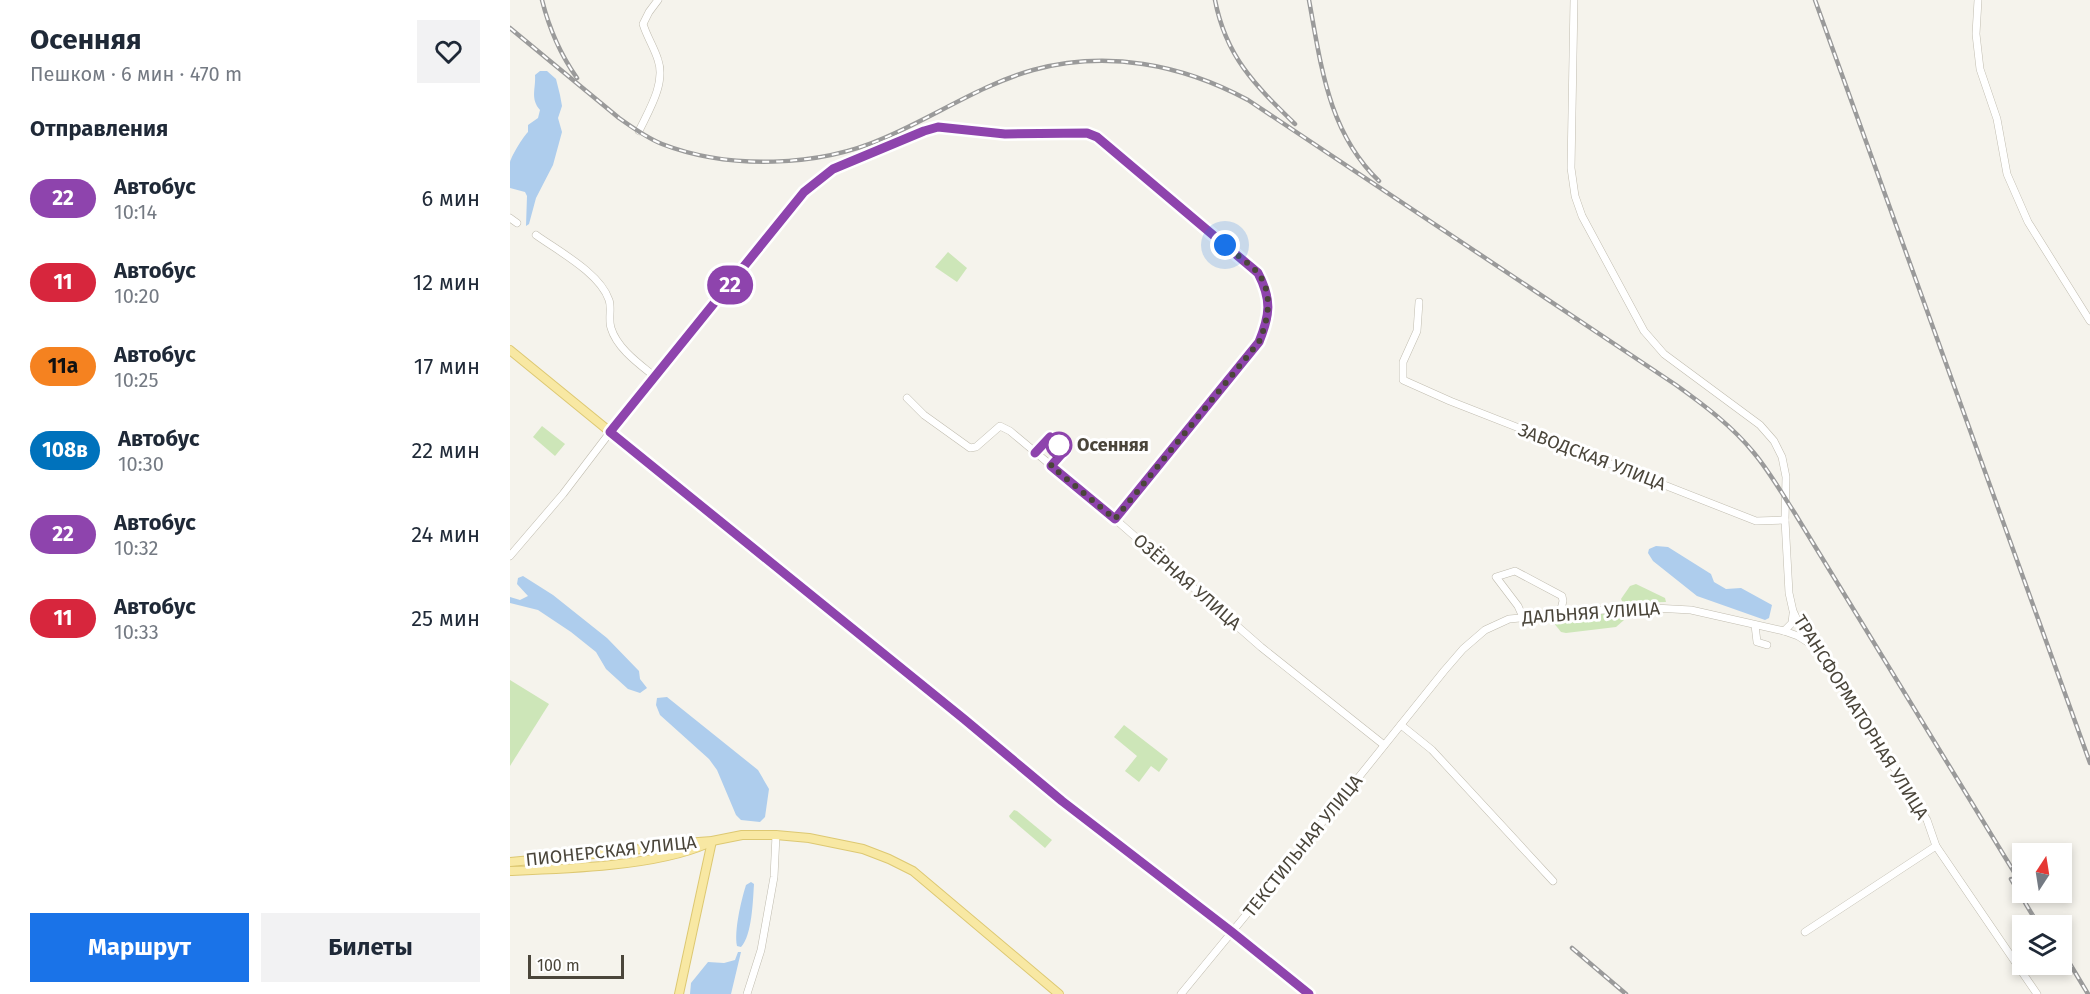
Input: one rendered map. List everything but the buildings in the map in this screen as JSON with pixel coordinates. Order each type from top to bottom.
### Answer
[{"type":"main road","points":[[510,350],[1062,801],[1309,994]]},
{"type":"main road","name":"ПИОНЕРСКАЯ УЛИЦА","points":[[510,862],[602,854],[712,841],[742,835],[809,838],[863,849],[898,863],[928,883],[1059,994]]},
{"type":"main road","points":[[679,994],[712,841]]},
{"type":"main road","name":"ПИОНЕРСКАЯ УЛИЦА","points":[[510,871],[631,861],[687,852],[712,841]]},
{"type":"street","points":[[639,131],[656,96],[660,74],[659,61],[644,24],[658,0]]},
{"type":"street","name":"ТРАНСФОРМАТОРНАЯ УЛИЦА","points":[[1574,0],[1571,168],[1575,196],[1582,216],[1644,331],[1664,354],[1760,425],[1774,441],[1782,457],[1786,477],[1785,520],[1789,593],[1793,611],[1800,626],[1847,693],[1927,820],[1936,846],[2037,994]]},
{"type":"street","points":[[1978,0],[1976,34],[1980,69],[1997,119],[2007,174],[2028,222],[2090,321]]},
{"type":"street","points":[[510,556],[563,494],[654,376],[804,192],[833,169],[938,127],[1005,134],[1087,133],[1097,137],[1258,273],[1264,286],[1269,304],[1267,322],[1259,342],[1115,519]]},
{"type":"street","points":[[510,218],[517,223]]},
{"type":"street","points":[[536,235],[591,274],[609,300],[610,326],[616,338],[630,356],[654,376]]},
{"type":"street","name":"ЗАВОДСКАЯ УЛИЦА","points":[[1419,302],[1417,331],[1403,362],[1403,380],[1756,521],[1785,520]]},
{"type":"street","name":"ОЗЁРНАЯ УЛИЦА","points":[[907,398],[924,415],[970,448],[976,447],[1000,426],[1005,427],[1261,646],[1384,746]]},
{"type":"street","points":[[1523,617],[1518,606],[1496,577],[1515,571],[1562,596],[1560,614]]},
{"type":"street","name":"ДАЛЬНЯЯ УЛИЦА","points":[[1401,725],[1463,649],[1485,630],[1509,619],[1635,607],[1691,610],[1784,631],[1805,640],[1817,652]]},
{"type":"street","points":[[1784,631],[1792,623],[1793,611]]},
{"type":"street","points":[[1755,624],[1757,642],[1767,645]]},
{"type":"street","points":[[1401,725],[1432,750],[1553,881]]},
{"type":"street","name":"ТЕКСТИЛЬНАЯ УЛИЦА","points":[[1181,994],[1401,725]]},
{"type":"street","points":[[747,994],[761,950],[774,877],[776,835]]},
{"type":"street","points":[[1805,932],[1936,846]]},
{"type":"green space","points":[[948,252],[967,268],[957,282],[935,267]]},
{"type":"green space","points":[[542,426],[565,444],[555,456],[533,437]]},
{"type":"green space","points":[[1636,584],[1665,598],[1666,602],[1623,603],[1621,599],[1630,586]]},
{"type":"green space","points":[[1623,611],[1624,620],[1616,627],[1566,633],[1561,632],[1553,622],[1555,619]]},
{"type":"green space","points":[[510,680],[549,704],[510,766]]},
{"type":"green space","points":[[1124,725],[1168,759],[1159,772],[1151,766],[1139,782],[1125,771],[1137,756],[1114,737]]},
{"type":"green space","points":[[1014,810],[1052,840],[1045,848],[1010,818]]},
{"type":"water","points":[[540,71],[547,71],[556,79],[562,106],[558,118],[562,132],[553,165],[536,198],[529,224],[526,226],[527,196],[525,192],[510,188],[510,162],[528,132],[528,125],[538,118],[540,110],[534,93],[535,75]]},
{"type":"water","points":[[1656,546],[1668,547],[1711,574],[1714,582],[1726,589],[1741,588],[1772,605],[1769,618],[1765,620],[1697,596],[1653,561],[1648,553],[1649,549]]},
{"type":"water","points":[[523,576],[553,595],[607,638],[639,671],[640,679],[647,688],[640,693],[628,689],[606,669],[596,652],[571,632],[538,610],[510,603],[510,597],[520,600],[528,596],[517,584],[518,578]]},
{"type":"water","points":[[667,697],[758,770],[769,789],[765,817],[760,822],[741,820],[736,815],[717,770],[709,759],[660,715],[656,705],[657,698]]},
{"type":"water","points":[[751,882],[754,884],[751,917],[748,935],[741,947],[737,946],[736,940],[738,916],[746,885]]},
{"type":"water","points":[[738,952],[741,952],[731,994],[690,994],[691,983],[708,962],[724,963],[735,960]]},
{"type":"railway","points":[[542,0],[556,40],[577,78]]},
{"type":"railway","points":[[1215,0],[1227,38],[1244,69],[1295,124]]},
{"type":"railway","points":[[1309,0],[1329,96],[1348,141],[1379,181]]},
{"type":"railway","points":[[1815,0],[2090,763]]},
{"type":"railway","points":[[510,28],[619,118],[645,136],[688,152],[745,161],[774,162],[803,159],[859,148],[903,130],[1013,76],[1061,64],[1116,61],[1170,69],[1197,77],[1248,100],[1676,385],[1736,434],[1765,467],[1794,512],[2012,869]]},
{"type":"railway","points":[[2011,879],[2032,915]]},
{"type":"railway","points":[[1572,948],[1626,994]]},
{"type":"railway","points":[[2072,967],[2088,994]]},
{"type":"bus line","name":"22","points":[[1035,453],[1050,437],[1065,450],[1051,466],[1115,519],[1259,342],[1267,322],[1269,304],[1258,273],[1097,137],[1087,133],[1005,134],[938,127],[833,169],[804,192],[787,211],[728,288],[610,432],[1062,801],[1309,994]]},
{"type":"place","name":"Осенняя","points":[[1059,445]]},
{"type":"route","points":[[1059,445],[1051,466],[1115,519],[1259,342],[1267,322],[1269,304],[1264,286],[1258,273],[1225,245]]}]
